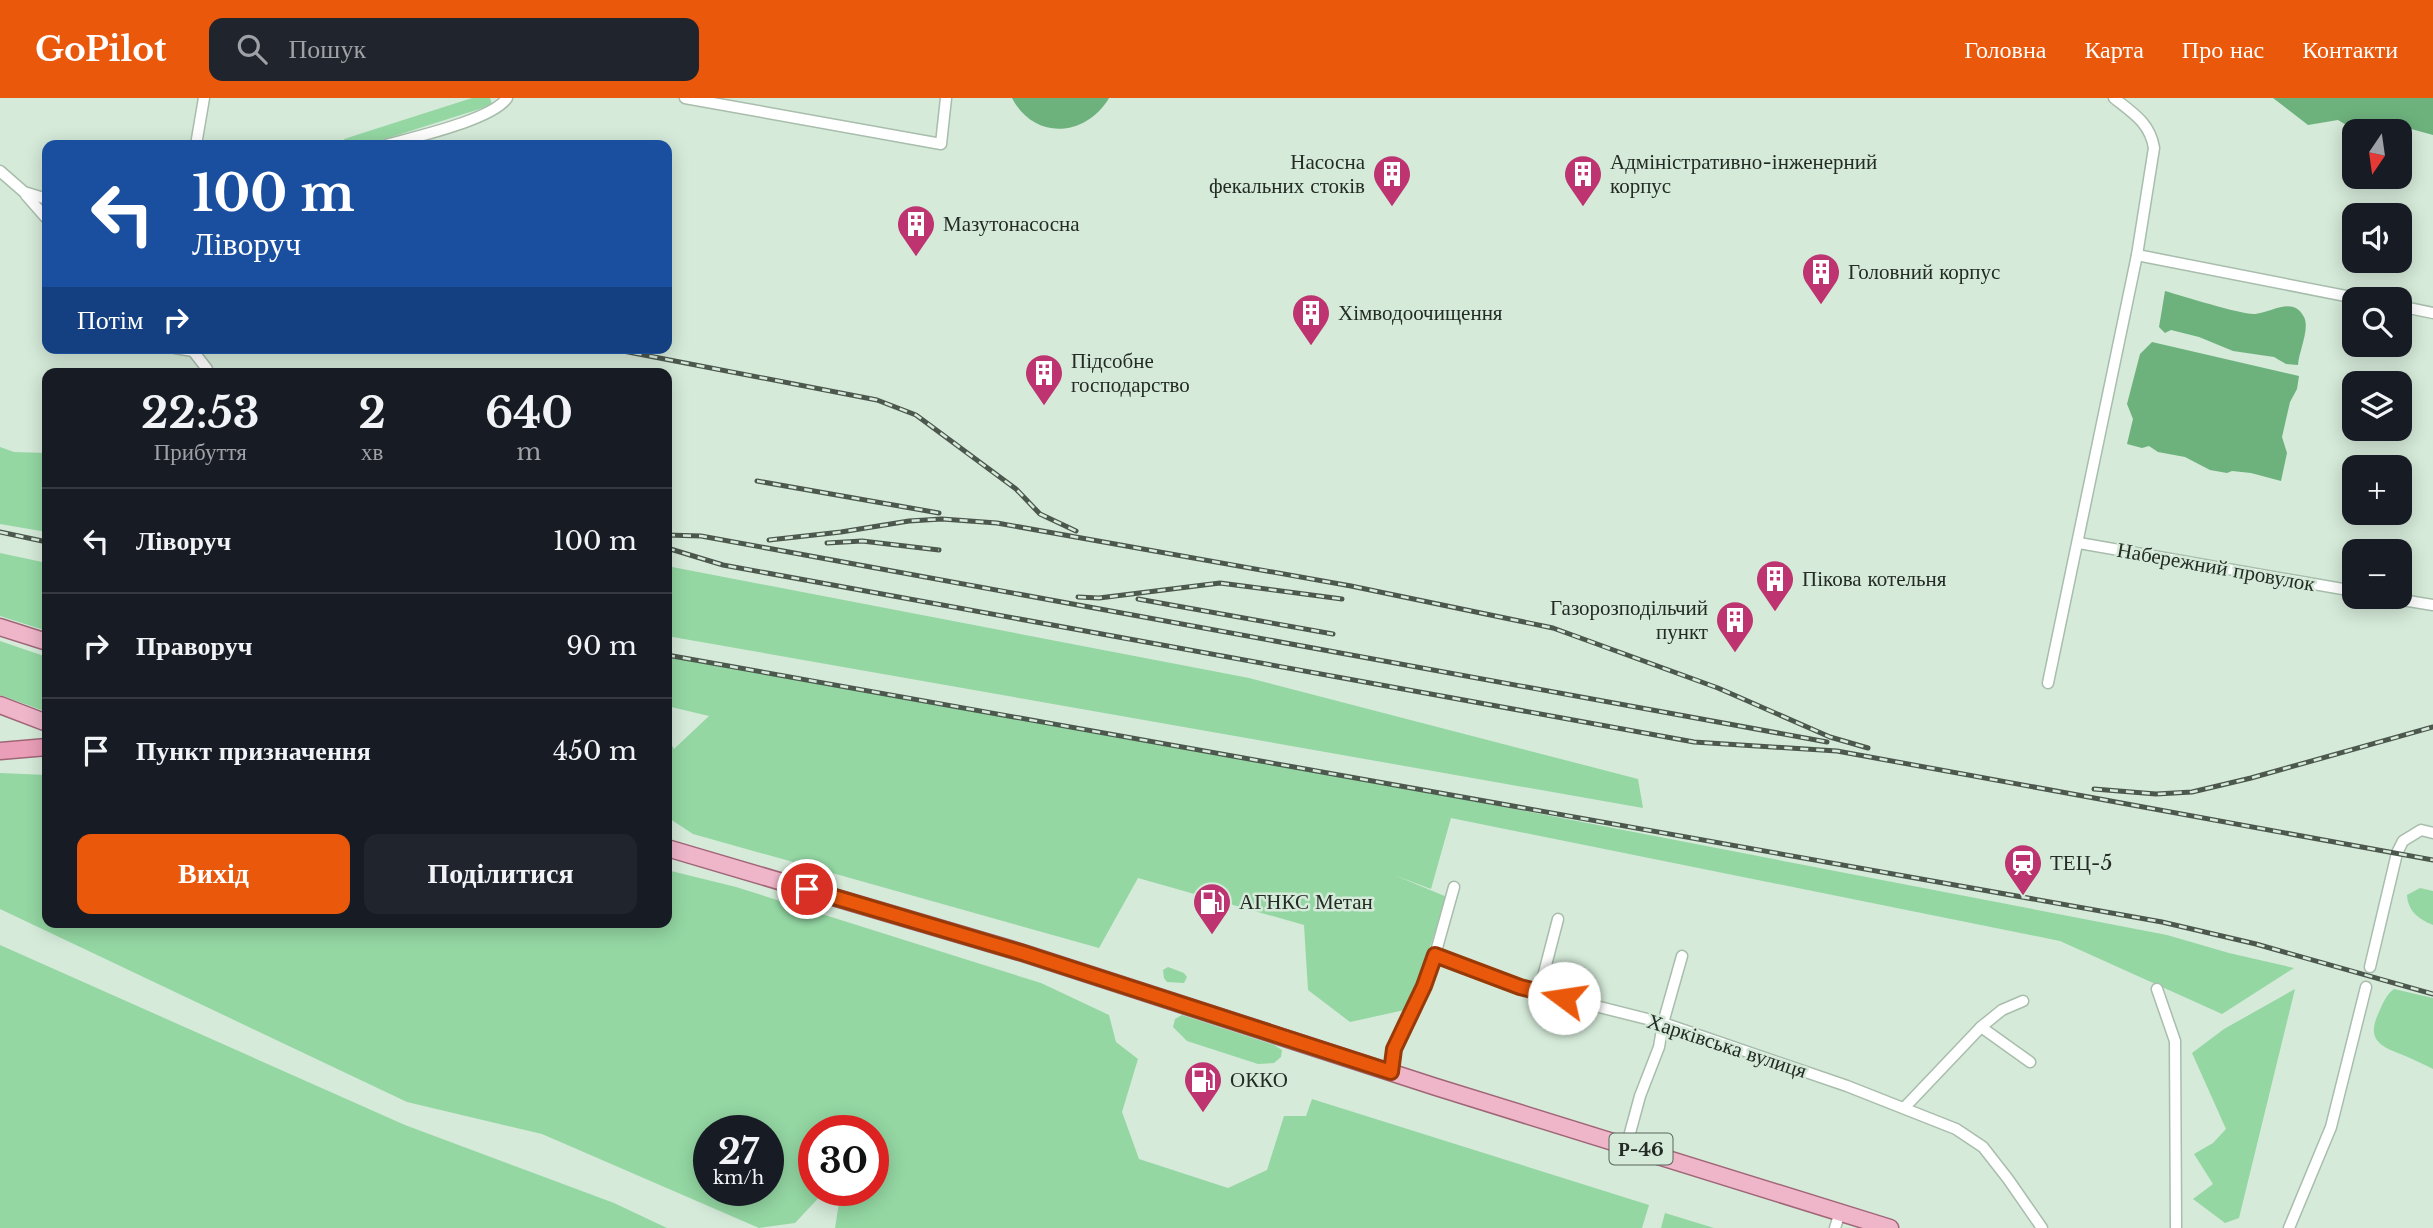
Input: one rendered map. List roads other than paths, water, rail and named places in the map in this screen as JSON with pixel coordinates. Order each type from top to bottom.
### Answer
[{"type":"highway","points":[[0,751],[42,747]]},
{"type":"main road","points":[[0,627],[42,640]]},
{"type":"main road","points":[[0,705],[42,721]]},
{"type":"main road","name":"Р-46","points":[[672,849],[1023,953],[1391,1072],[1890,1228]]},
{"type":"street","points":[[197,140],[204,98]]},
{"type":"street","points":[[403,140],[486,115],[502,105],[507,98]]},
{"type":"street","points":[[685,98],[941,144],[946,98]]},
{"type":"street","points":[[2048,683],[2137,255],[2154,148],[2152,133],[2142,120],[2114,98]]},
{"type":"street","points":[[0,171],[24,192],[42,213]]},
{"type":"street","points":[[24,192],[42,197]]},
{"type":"street","points":[[2137,255],[2342,295]]},
{"type":"street","points":[[2412,309],[2433,313]]},
{"type":"street","points":[[196,354],[207,368]]},
{"type":"street","name":"Набережний провулок","points":[[2079,543],[2342,589]]},
{"type":"street","points":[[2412,602],[2433,605]]},
{"type":"street","points":[[2370,967],[2397,853],[2403,841],[2421,830],[2433,833]]},
{"type":"street","points":[[1391,1072],[1394,1049],[1424,986],[1454,887]]},
{"type":"street","points":[[1539,992],[1558,919]]},
{"type":"street","name":"Харківська вулиця","points":[[1435,955],[1520,987],[1663,1023],[1905,1107],[1956,1129],[1983,1147],[2042,1228]]},
{"type":"street","points":[[1627,1144],[1640,1096],[1659,1048],[1663,1023],[1682,956]]},
{"type":"street","points":[[2288,1228],[2331,1127],[2367,986]]},
{"type":"street","points":[[2157,989],[2175,1041],[2176,1228]]},
{"type":"street","points":[[1905,1107],[1981,1027],[2002,1010],[2023,1001]]},
{"type":"street","points":[[1981,1027],[2030,1062]]},
{"type":"street","points":[[1835,1228],[1840,1212]]},
{"type":"railway","points":[[639,354],[877,400],[916,415],[1016,489],[1040,514],[1076,531]]},
{"type":"railway","points":[[757,481],[939,513]]},
{"type":"railway","points":[[769,540],[909,521],[942,519],[997,523],[1351,586],[1553,628],[1718,688],[1830,737],[1868,748]]},
{"type":"railway","points":[[0,532],[42,541]]},
{"type":"railway","points":[[672,535],[701,536],[1827,742]]},
{"type":"railway","points":[[827,543],[862,541],[939,550]]},
{"type":"railway","points":[[672,550],[723,565],[1694,742],[1837,751],[2433,860]]},
{"type":"railway","points":[[1078,597],[1099,598],[1220,583],[1342,599]]},
{"type":"railway","points":[[1138,599],[1333,634]]},
{"type":"railway","points":[[672,656],[2162,922],[2256,944],[2433,994]]},
{"type":"railway","points":[[2094,789],[2156,794],[2192,792],[2433,727]]},
{"type":"place","name":"Насосна фекальних стоків","points":[[1392,208]]},
{"type":"place","name":"Адміністративно-інженерний корпус","points":[[1583,208]]},
{"type":"place","name":"Мазутонасосна","points":[[916,258]]},
{"type":"place","name":"Головний корпус","points":[[1821,306]]},
{"type":"place","name":"Хімводоочищення","points":[[1311,347]]},
{"type":"place","name":"Підсобне господарство","points":[[1044,407]]},
{"type":"place","name":"Пікова котельня","points":[[1775,613]]},
{"type":"place","name":"Газорозподільчий пункт","points":[[1735,654]]},
{"type":"place","name":"ТЕЦ-5","points":[[2023,897]]},
{"type":"place","name":"АГНКС Метан","points":[[1212,936]]},
{"type":"place","name":"ОККО","points":[[1203,1114]]}]
